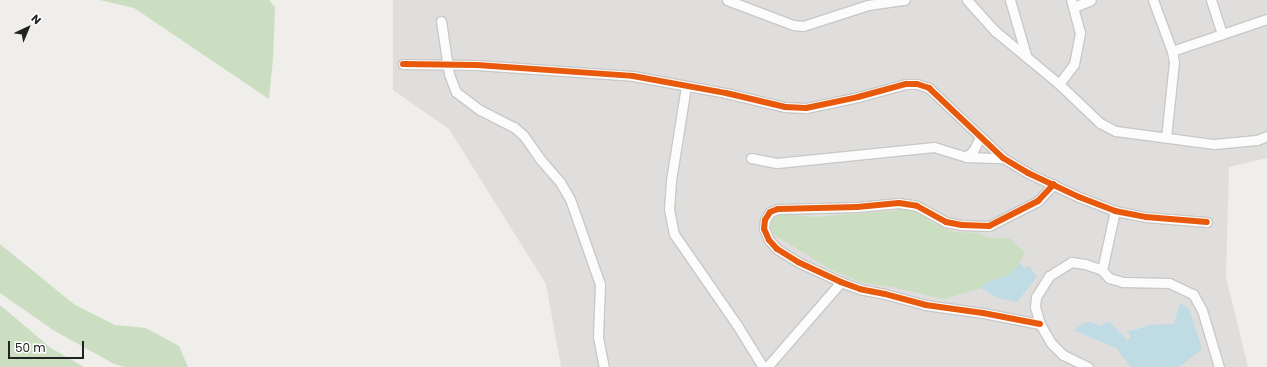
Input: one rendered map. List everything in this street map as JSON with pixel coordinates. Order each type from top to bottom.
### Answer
[{"type":"street","points":[[719,0],[728,1],[793,25],[803,26],[868,5],[888,1],[905,0]]},
{"type":"street","points":[[967,0],[995,31],[1026,55],[1100,122],[1116,131],[1214,144],[1258,140],[1267,136]]},
{"type":"street","points":[[1010,0],[1026,55]]},
{"type":"street","points":[[1059,84],[1074,64],[1080,33],[1072,4],[1091,0]]},
{"type":"street","points":[[1153,0],[1172,51],[1174,62],[1166,138]]},
{"type":"street","points":[[1211,0],[1222,34]]},
{"type":"street","points":[[1172,51],[1267,18]]},
{"type":"street","points":[[441,21],[450,81],[456,92],[480,110],[514,127],[524,136],[540,159],[560,182],[570,199],[600,284],[598,338],[604,367]]},
{"type":"street","points":[[402,64],[448,64],[633,76],[784,107],[806,108],[858,97],[906,84],[916,84],[929,88],[1003,158],[1079,197],[1115,210],[1146,217],[1207,222]]},
{"type":"street","points":[[686,86],[671,181],[669,208],[674,234],[737,325],[763,367]]},
{"type":"street","points":[[966,157],[973,151],[980,137]]},
{"type":"street","points":[[751,158],[777,163],[934,147],[966,157],[1003,158]]},
{"type":"street","points":[[1040,324],[983,312],[926,305],[860,289],[798,262],[777,249],[769,240],[764,229],[765,220],[770,212],[778,208],[857,207],[899,203],[917,206],[946,222],[962,225],[989,226],[1038,201],[1054,184]]},
{"type":"street","points":[[1102,270],[1115,210]]},
{"type":"street","points":[[1088,367],[1064,355],[1051,343],[1040,324],[1035,307],[1036,297],[1049,276],[1071,262],[1085,264],[1102,270],[1109,278],[1123,282],[1169,283],[1193,294],[1202,310],[1219,367]]},
{"type":"street","points":[[767,367],[841,282]]},
{"type":"shaded area","points":[[393,0],[1267,0],[1267,158],[1229,167],[1226,277],[1248,367],[561,367],[546,284],[449,129],[393,90]]},
{"type":"green space","points":[[100,0],[269,0],[275,7],[273,59],[269,99],[134,8]]},
{"type":"green space","points":[[913,209],[931,222],[954,232],[979,233],[988,238],[1009,238],[1025,253],[1015,270],[1010,274],[987,282],[981,288],[944,299],[896,288],[859,282],[830,269],[773,234],[769,223],[775,216],[784,214],[816,217]]},
{"type":"green space","points":[[0,244],[75,305],[115,325],[146,328],[179,346],[188,367],[125,367],[114,364],[53,330],[0,293]]},
{"type":"green space","points":[[0,305],[51,348],[84,367],[0,367]]},
{"type":"water","points":[[1020,263],[1025,268],[1029,266],[1037,277],[1017,302],[998,298],[981,288],[987,282],[1010,274]]},
{"type":"water","points":[[1180,303],[1189,309],[1202,349],[1179,367],[1131,367],[1116,348],[1073,330],[1086,322],[1092,322],[1099,326],[1109,321],[1127,340],[1131,337],[1127,331],[1149,325],[1174,324]]},
{"type":"cycle path","points":[[403,64],[477,65],[633,76],[726,93],[785,107],[806,108],[858,97],[906,84],[917,84],[929,88],[1003,158],[1028,173],[1079,197],[1115,211],[1146,217],[1207,222]]},
{"type":"cycle path","points":[[1040,324],[983,313],[926,305],[860,289],[798,262],[777,249],[769,240],[764,229],[765,220],[770,212],[778,209],[857,207],[899,203],[917,206],[946,222],[962,225],[989,226],[1038,201],[1054,184]]}]
